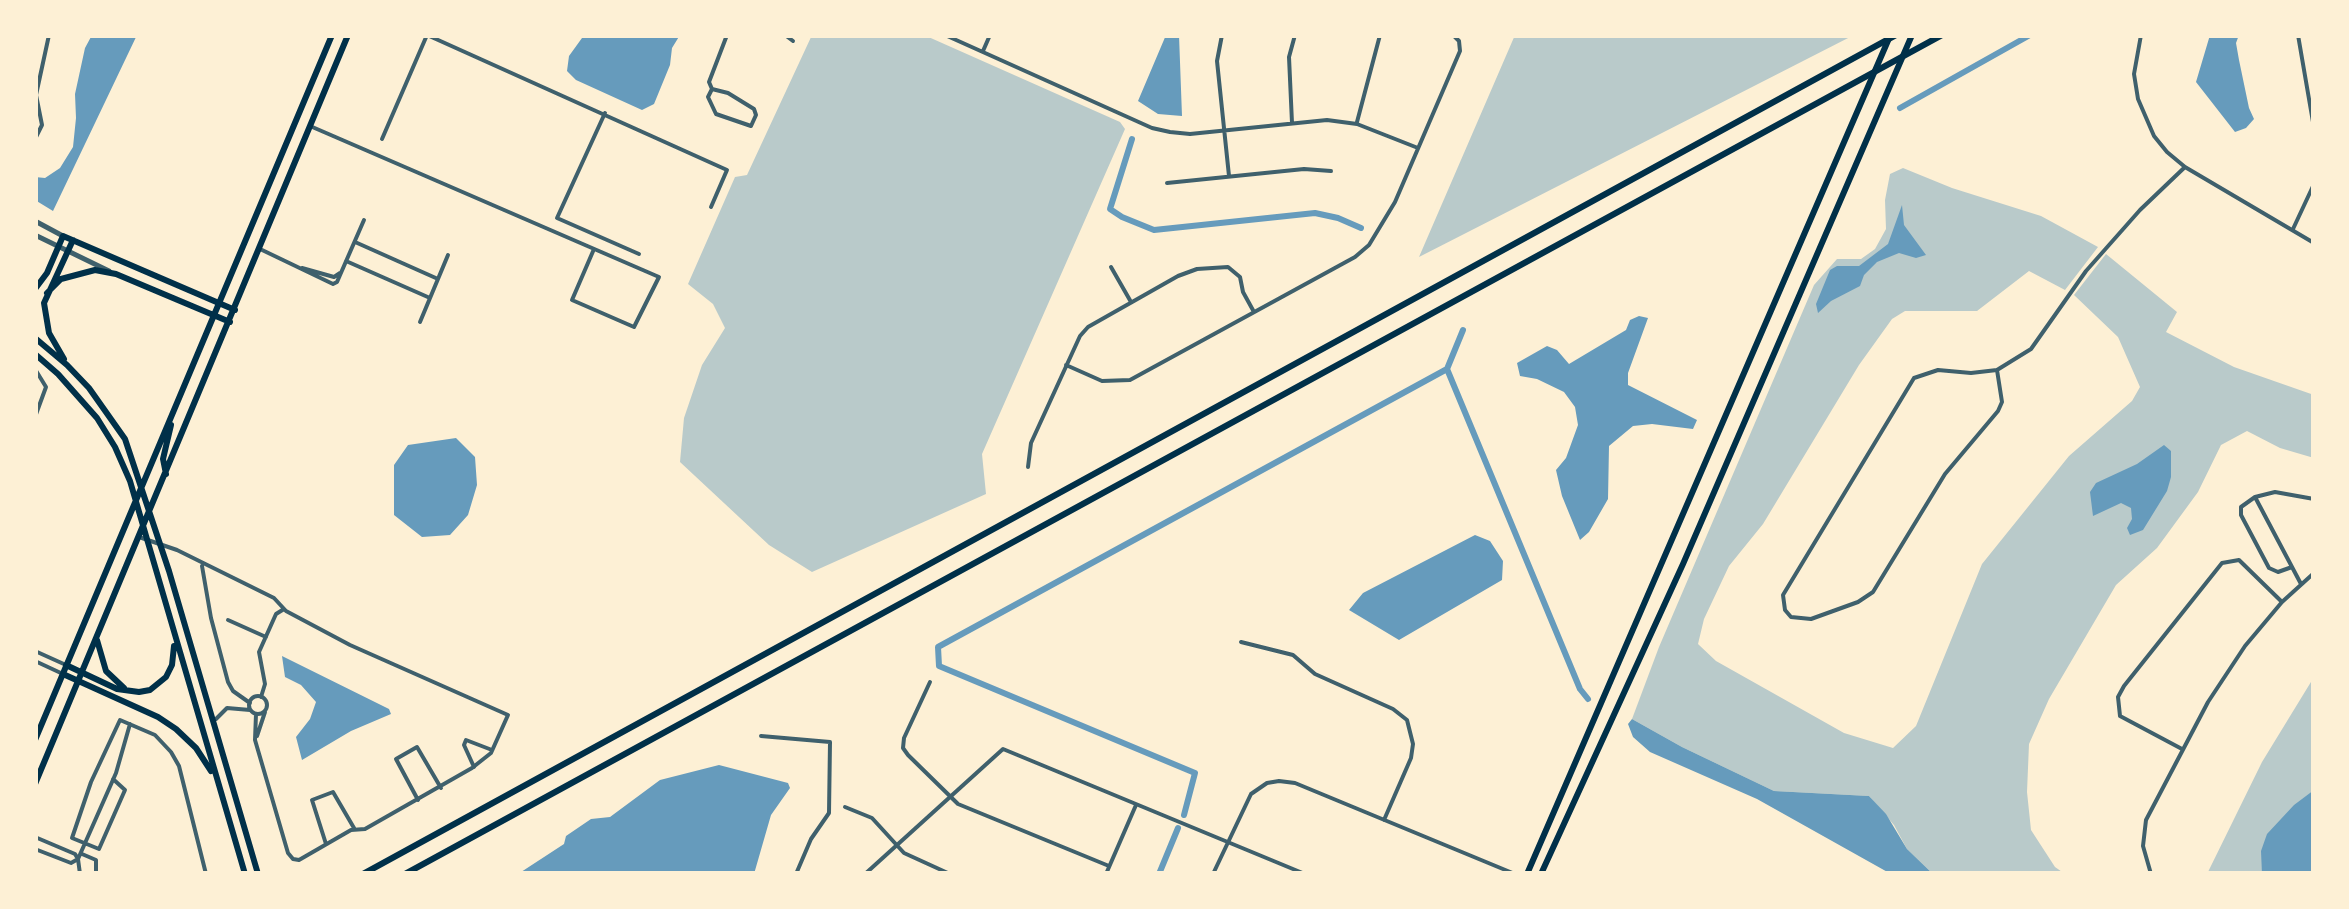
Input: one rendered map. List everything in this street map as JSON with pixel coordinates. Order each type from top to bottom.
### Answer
[{"type":"main road","points":[[35,740],[332,35]]},
{"type":"main road","points":[[35,784],[348,35]]},
{"type":"main road","points":[[363,874],[1893,35]]},
{"type":"main road","points":[[1527,874],[1893,35]]},
{"type":"main road","points":[[1542,874],[1683,564],[1912,35]]},
{"type":"main road","points":[[405,874],[1942,35]]},
{"type":"main road","points":[[35,289],[63,236],[235,310]]},
{"type":"main road","points":[[68,364],[45,321],[47,293],[73,240]]},
{"type":"main road","points":[[47,293],[62,279],[95,270],[116,274],[230,322]]},
{"type":"main road","points":[[35,338],[68,364],[126,439],[258,874]]},
{"type":"main road","points":[[35,354],[97,418],[130,481],[245,874]]},
{"type":"main road","points":[[1743,376],[1759,383]]},
{"type":"main road","points":[[166,474],[163,460],[174,409]]},
{"type":"main road","points":[[96,638],[106,672],[129,692]]},
{"type":"main road","points":[[80,677],[129,692],[150,690],[166,677],[172,665],[174,640]]},
{"type":"main road","points":[[64,670],[176,729],[196,748],[217,781]]},
{"type":"street","points":[[35,139],[42,125],[36,102],[49,35]]},
{"type":"street","points":[[382,139],[427,35],[727,170],[711,207]]},
{"type":"street","points":[[712,89],[708,97],[712,111],[751,126],[756,115],[754,109],[728,93],[712,89],[708,82],[727,35]]},
{"type":"street","points":[[785,35],[792,40]]},
{"type":"street","points":[[945,35],[1152,128],[1190,134],[1327,120],[1357,124],[1418,148]]},
{"type":"street","points":[[983,52],[990,35]]},
{"type":"street","points":[[1222,35],[1217,61],[1230,176]]},
{"type":"street","points":[[1292,124],[1289,57],[1296,35]]},
{"type":"street","points":[[1357,124],[1380,35]]},
{"type":"street","points":[[1066,365],[1102,381],[1130,380],[1369,245],[1383,227],[1460,50],[1453,35]]},
{"type":"street","points":[[2141,35],[2134,74],[2142,112],[2154,136],[2185,167],[2314,243]]},
{"type":"street","points":[[2298,35],[2314,128]]},
{"type":"street","points":[[2305,83],[2314,82]]},
{"type":"street","points":[[605,113],[557,218],[639,254]]},
{"type":"street","points":[[310,126],[659,277],[634,327],[572,300],[594,249]]},
{"type":"street","points":[[1998,370],[2002,402],[1998,411],[1945,474],[1872,592],[1858,602],[1801,620],[1791,617],[1785,610],[1784,595],[1914,378],[1938,370],[1998,370],[2031,348],[2086,270],[2185,167]]},
{"type":"street","points":[[1167,183],[1304,169],[1331,171]]},
{"type":"street","points":[[2292,229],[2314,184]]},
{"type":"street","points":[[35,220],[63,236]]},
{"type":"street","points":[[260,249],[333,284],[364,220]]},
{"type":"street","points":[[35,235],[116,274]]},
{"type":"street","points":[[354,242],[438,278]]},
{"type":"street","points":[[420,322],[448,256]]},
{"type":"street","points":[[346,261],[430,298]]},
{"type":"street","points":[[1112,267],[1131,302]]},
{"type":"street","points":[[1028,467],[1032,443],[1066,365],[1088,327],[1178,276],[1228,267],[1240,277],[1254,312]]},
{"type":"street","points":[[35,369],[46,387],[35,417]]},
{"type":"street","points":[[2292,567],[2278,572],[2264,560],[2241,515],[2243,503],[2275,492],[2314,499]]},
{"type":"street","points":[[2255,497],[2301,584]]},
{"type":"street","points":[[139,537],[274,598],[284,609],[350,645],[508,715],[492,750],[474,767],[365,829],[355,829],[299,860],[288,853],[255,740],[253,698],[260,697]]},
{"type":"street","points":[[2182,749],[2120,716],[2118,698],[2124,686],[2222,563],[2239,560],[2282,602]]},
{"type":"street","points":[[202,563],[228,682],[252,709]]},
{"type":"street","points":[[2150,874],[2143,846],[2146,820],[2182,749],[2245,646],[2282,602],[2314,573]]},
{"type":"street","points":[[260,697],[265,684],[259,652],[276,614],[284,609]]},
{"type":"street","points":[[228,620],[266,637]]},
{"type":"street","points":[[1240,642],[1292,655],[1315,674],[1393,709],[1407,720],[1413,744],[1411,758],[1384,820]]},
{"type":"street","points":[[35,651],[64,670]]},
{"type":"street","points":[[35,661],[64,670]]},
{"type":"street","points":[[930,682],[903,748],[949,798],[1109,866]]},
{"type":"street","points":[[255,740],[266,703],[260,697]]},
{"type":"street","points":[[212,723],[227,708],[265,711]]},
{"type":"street","points":[[113,779],[126,790],[100,849],[72,838],[90,782],[120,720],[155,735],[172,752],[206,874]]},
{"type":"street","points":[[80,874],[80,856],[113,779],[130,724]]},
{"type":"street","points":[[761,736],[830,742],[829,813],[811,838],[796,874]]},
{"type":"street","points":[[474,767],[464,745],[466,740],[492,750]]},
{"type":"street","points":[[418,800],[396,759],[417,747],[441,788]]},
{"type":"street","points":[[865,874],[1003,749],[1305,874]]},
{"type":"street","points":[[1213,874],[1250,794],[1267,782],[1295,783],[1515,874]]},
{"type":"street","points":[[326,844],[312,800],[333,792],[355,829]]},
{"type":"street","points":[[1106,874],[1136,804]]},
{"type":"street","points":[[846,807],[872,818],[904,853],[950,874]]},
{"type":"street","points":[[35,837],[96,860],[96,874]]},
{"type":"street","points":[[35,848],[71,863],[80,856]]},
{"type":"street","points":[[62,860],[66,850]]},
{"type":"shaded area","points":[[812,35],[924,35],[1120,122],[1125,129],[982,454],[986,494],[812,572],[769,545],[680,462],[684,418],[702,365],[725,328],[713,304],[688,284],[735,177],[747,175]]},
{"type":"shaded area","points":[[1515,35],[1854,35],[1419,257]]},
{"type":"shaded area","points":[[1903,168],[2041,216],[2098,247],[2065,290],[2029,271],[1977,311],[1905,311],[1892,319],[1859,365],[1763,524],[1729,566],[1704,619],[1698,644],[1716,661],[1844,733],[1893,748],[1916,726],[1982,564],[2069,456],[2132,401],[2140,387],[2118,337],[2074,295],[2106,254],[2177,312],[2166,332],[2234,367],[2314,395],[2314,458],[2280,448],[2247,431],[2221,445],[2198,492],[2157,548],[2116,585],[2049,699],[2029,744],[2027,792],[2031,830],[2055,867],[2065,874],[1933,874],[1907,849],[1894,825],[1869,796],[1774,791],[1632,719],[1814,285],[1837,259],[1861,259],[1875,249],[1886,229],[1885,200],[1890,174]]},
{"type":"shaded area","points":[[2314,677],[2314,874],[2207,874],[2262,762]]},
{"type":"water","points":[[92,35],[137,35],[53,211],[35,200],[35,177],[45,178],[60,168],[73,147],[75,94],[85,48]]},
{"type":"water","points":[[580,35],[680,35],[654,104],[642,110],[576,80],[567,71],[569,56],[582,38]]},
{"type":"water","points":[[1166,35],[1179,35],[1182,116],[1158,114],[1138,101]]},
{"type":"water","points":[[2210,35],[2239,35],[2239,60],[2254,119],[2235,132],[2196,82]]},
{"type":"water","points":[[1902,205],[1904,225],[1926,255],[1916,258],[1899,253],[1877,262],[1864,275],[1860,286],[1831,301],[1818,313],[1816,304],[1830,270],[1837,266],[1859,266],[1888,244]]},
{"type":"water","points":[[1648,318],[1628,373],[1628,385],[1697,420],[1693,429],[1633,426],[1609,446],[1608,499],[1580,540],[1556,470],[1566,458],[1578,425],[1575,407],[1564,392],[1520,376],[1517,363],[1547,346],[1557,350],[1569,364],[1626,330],[1630,320]]},
{"type":"water","points":[[456,438],[475,457],[477,485],[468,515],[450,535],[422,537],[394,515],[394,465],[408,445]]},
{"type":"water","points":[[2164,445],[2171,451],[2171,477],[2167,491],[2143,530],[2130,535],[2127,528],[2132,519],[2131,508],[2121,503],[2093,516],[2090,492],[2096,483],[2137,464]]},
{"type":"water","points":[[1475,535],[1490,541],[1503,561],[1502,580],[1399,640],[1349,610],[1363,593]]},
{"type":"water","points":[[282,656],[389,709],[391,714],[351,731],[302,760],[296,737],[310,719],[316,702],[301,685],[285,677]]},
{"type":"water","points":[[1632,719],[1774,791],[1869,796],[1886,814],[1907,849],[1933,874],[1891,874],[1757,799],[1650,752],[1633,737],[1628,724]]},
{"type":"water","points":[[719,765],[788,783],[790,788],[771,815],[754,874],[518,874],[564,844],[566,836],[591,819],[610,817],[660,780]]},
{"type":"water","points":[[2314,790],[2314,874],[2262,874],[2261,851],[2267,834]]},
{"type":"waterway","points":[[1900,108],[2030,35]]},
{"type":"waterway","points":[[1132,139],[1110,209],[1154,230],[1315,213],[1361,228]]},
{"type":"waterway","points":[[1463,330],[1447,369],[1580,689],[1588,699]]},
{"type":"waterway","points":[[1184,815],[1195,773],[939,666],[938,647],[1447,369]]},
{"type":"waterway","points":[[1159,874],[1178,828]]}]
